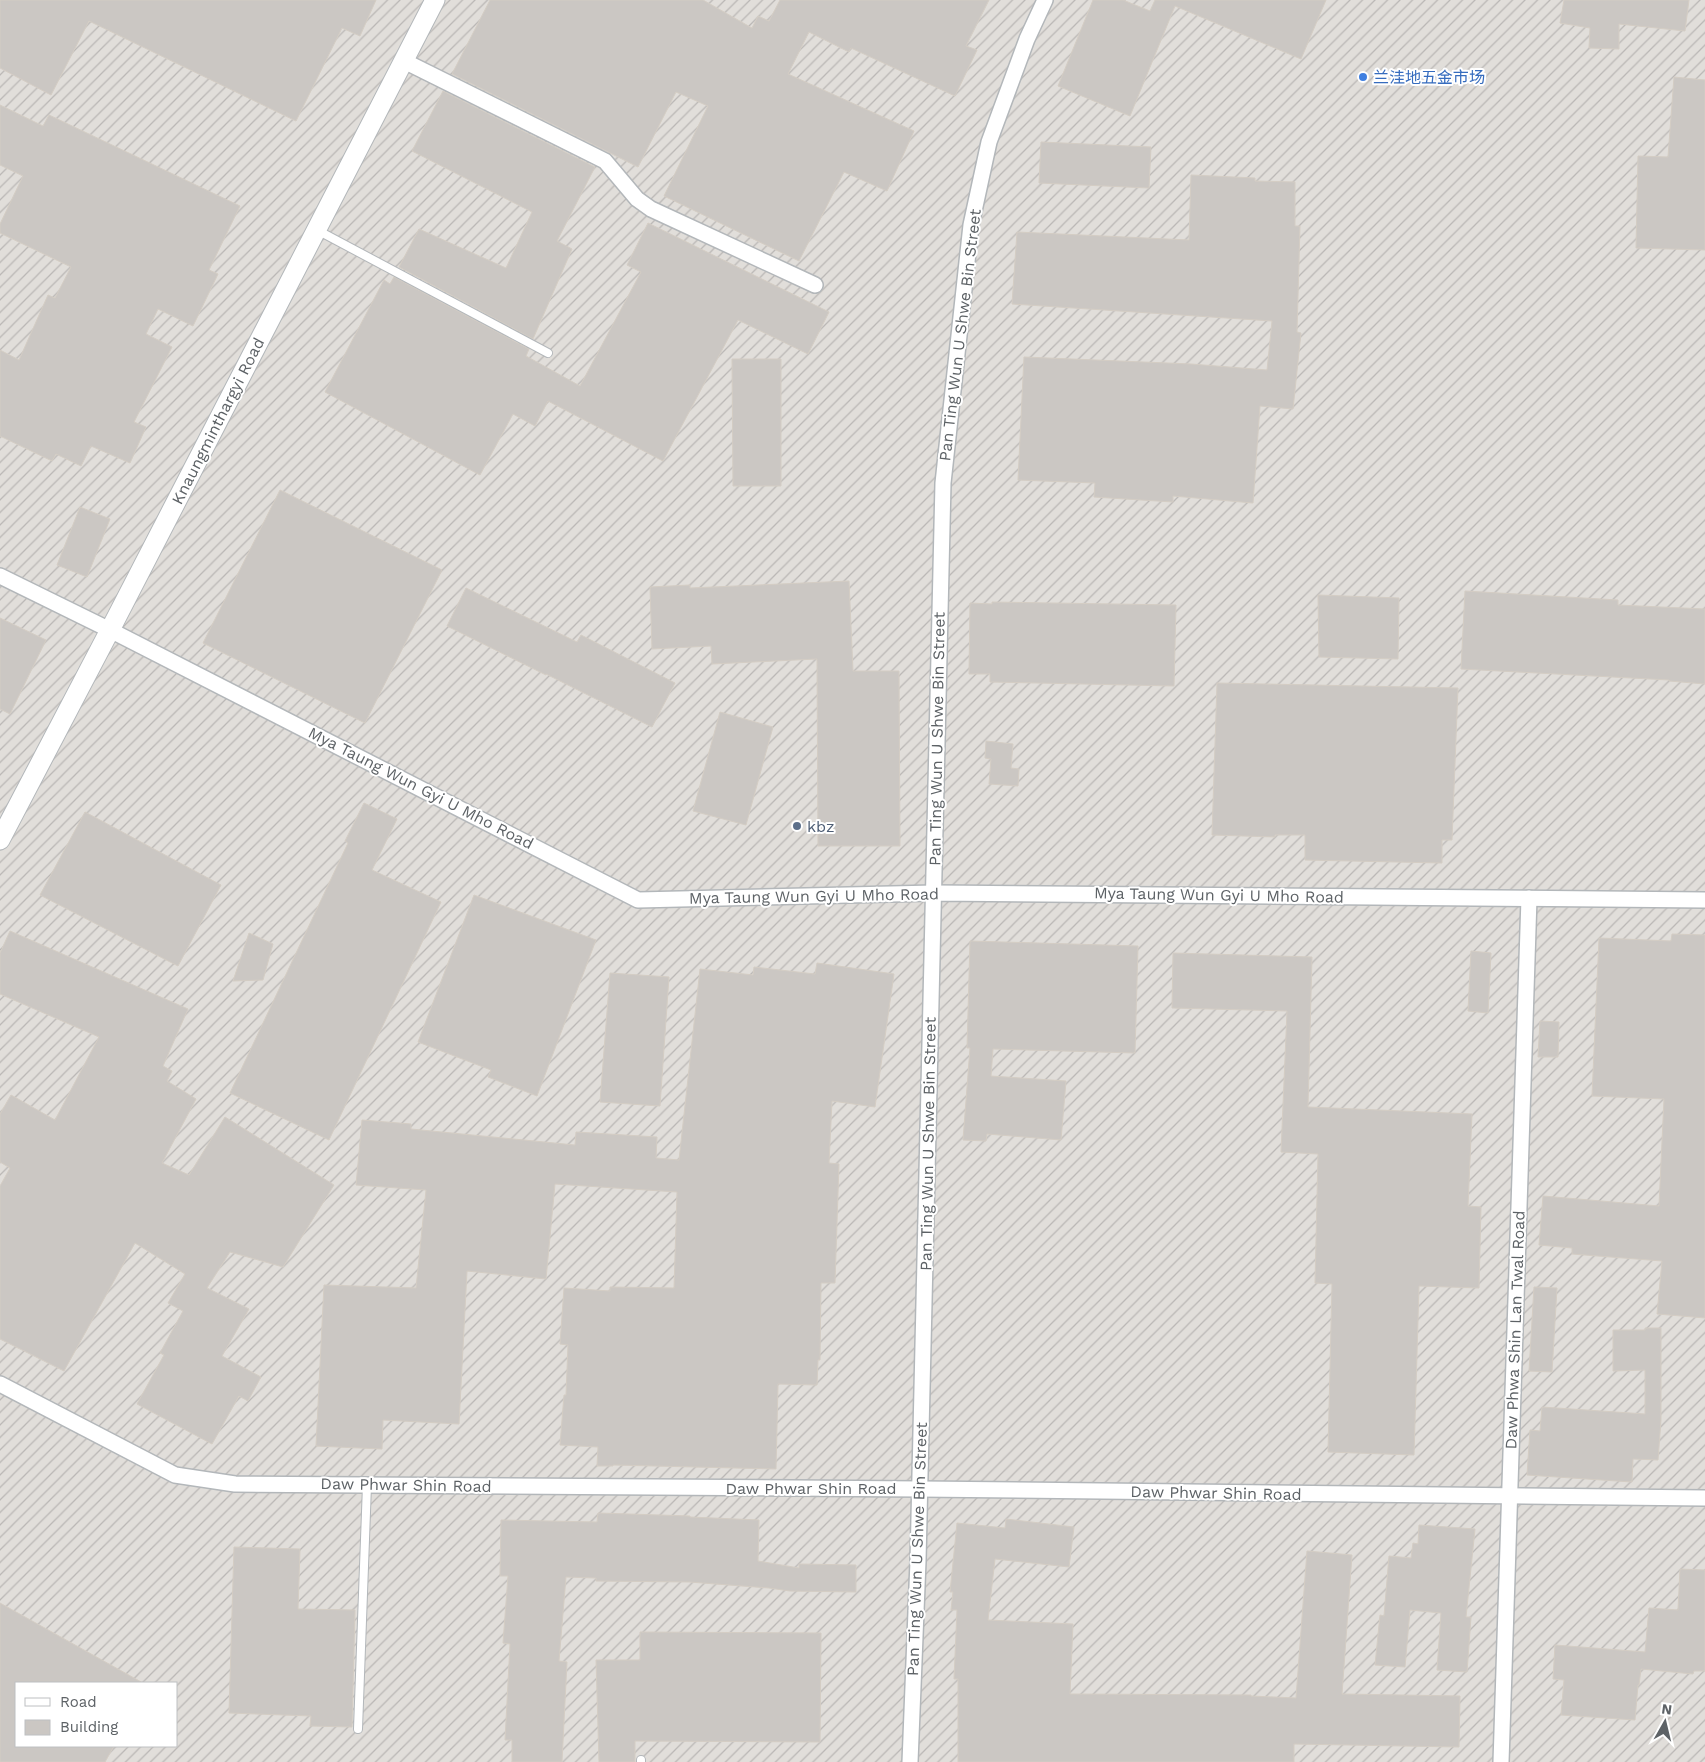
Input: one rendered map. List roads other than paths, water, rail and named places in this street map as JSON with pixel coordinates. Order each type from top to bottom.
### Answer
[{"type":"street","name":"Knaungminthargyi Road","points":[[0,840],[435,0]]},
{"type":"street","name":"Pan Ting Wun U Shwe Bin Street","points":[[910,1762],[920,1488],[944,482],[971,224],[989,142],[1027,39],[1045,0]]},
{"type":"street","points":[[404,61],[605,162],[637,199],[651,209],[815,285]]},
{"type":"street","name":"Mya Taung Wun Gyi U Mho Road","points":[[0,576],[110,630],[638,900],[934,893],[1705,900]]},
{"type":"street","name":"Daw Phwa Shin Lan Twal Road","points":[[1501,1762],[1528,898]]},
{"type":"street","name":"Daw Phwar Shin Road","points":[[0,1384],[175,1475],[235,1484],[920,1488],[1705,1498]]},
{"type":"lane","points":[[317,230],[548,353]]},
{"type":"lane","points":[[358,1729],[367,1485]]},
{"type":"place","name":"兰洼地五金市场","points":[[1363,77]]},
{"type":"place","name":"kbz","points":[[797,826]]}]
